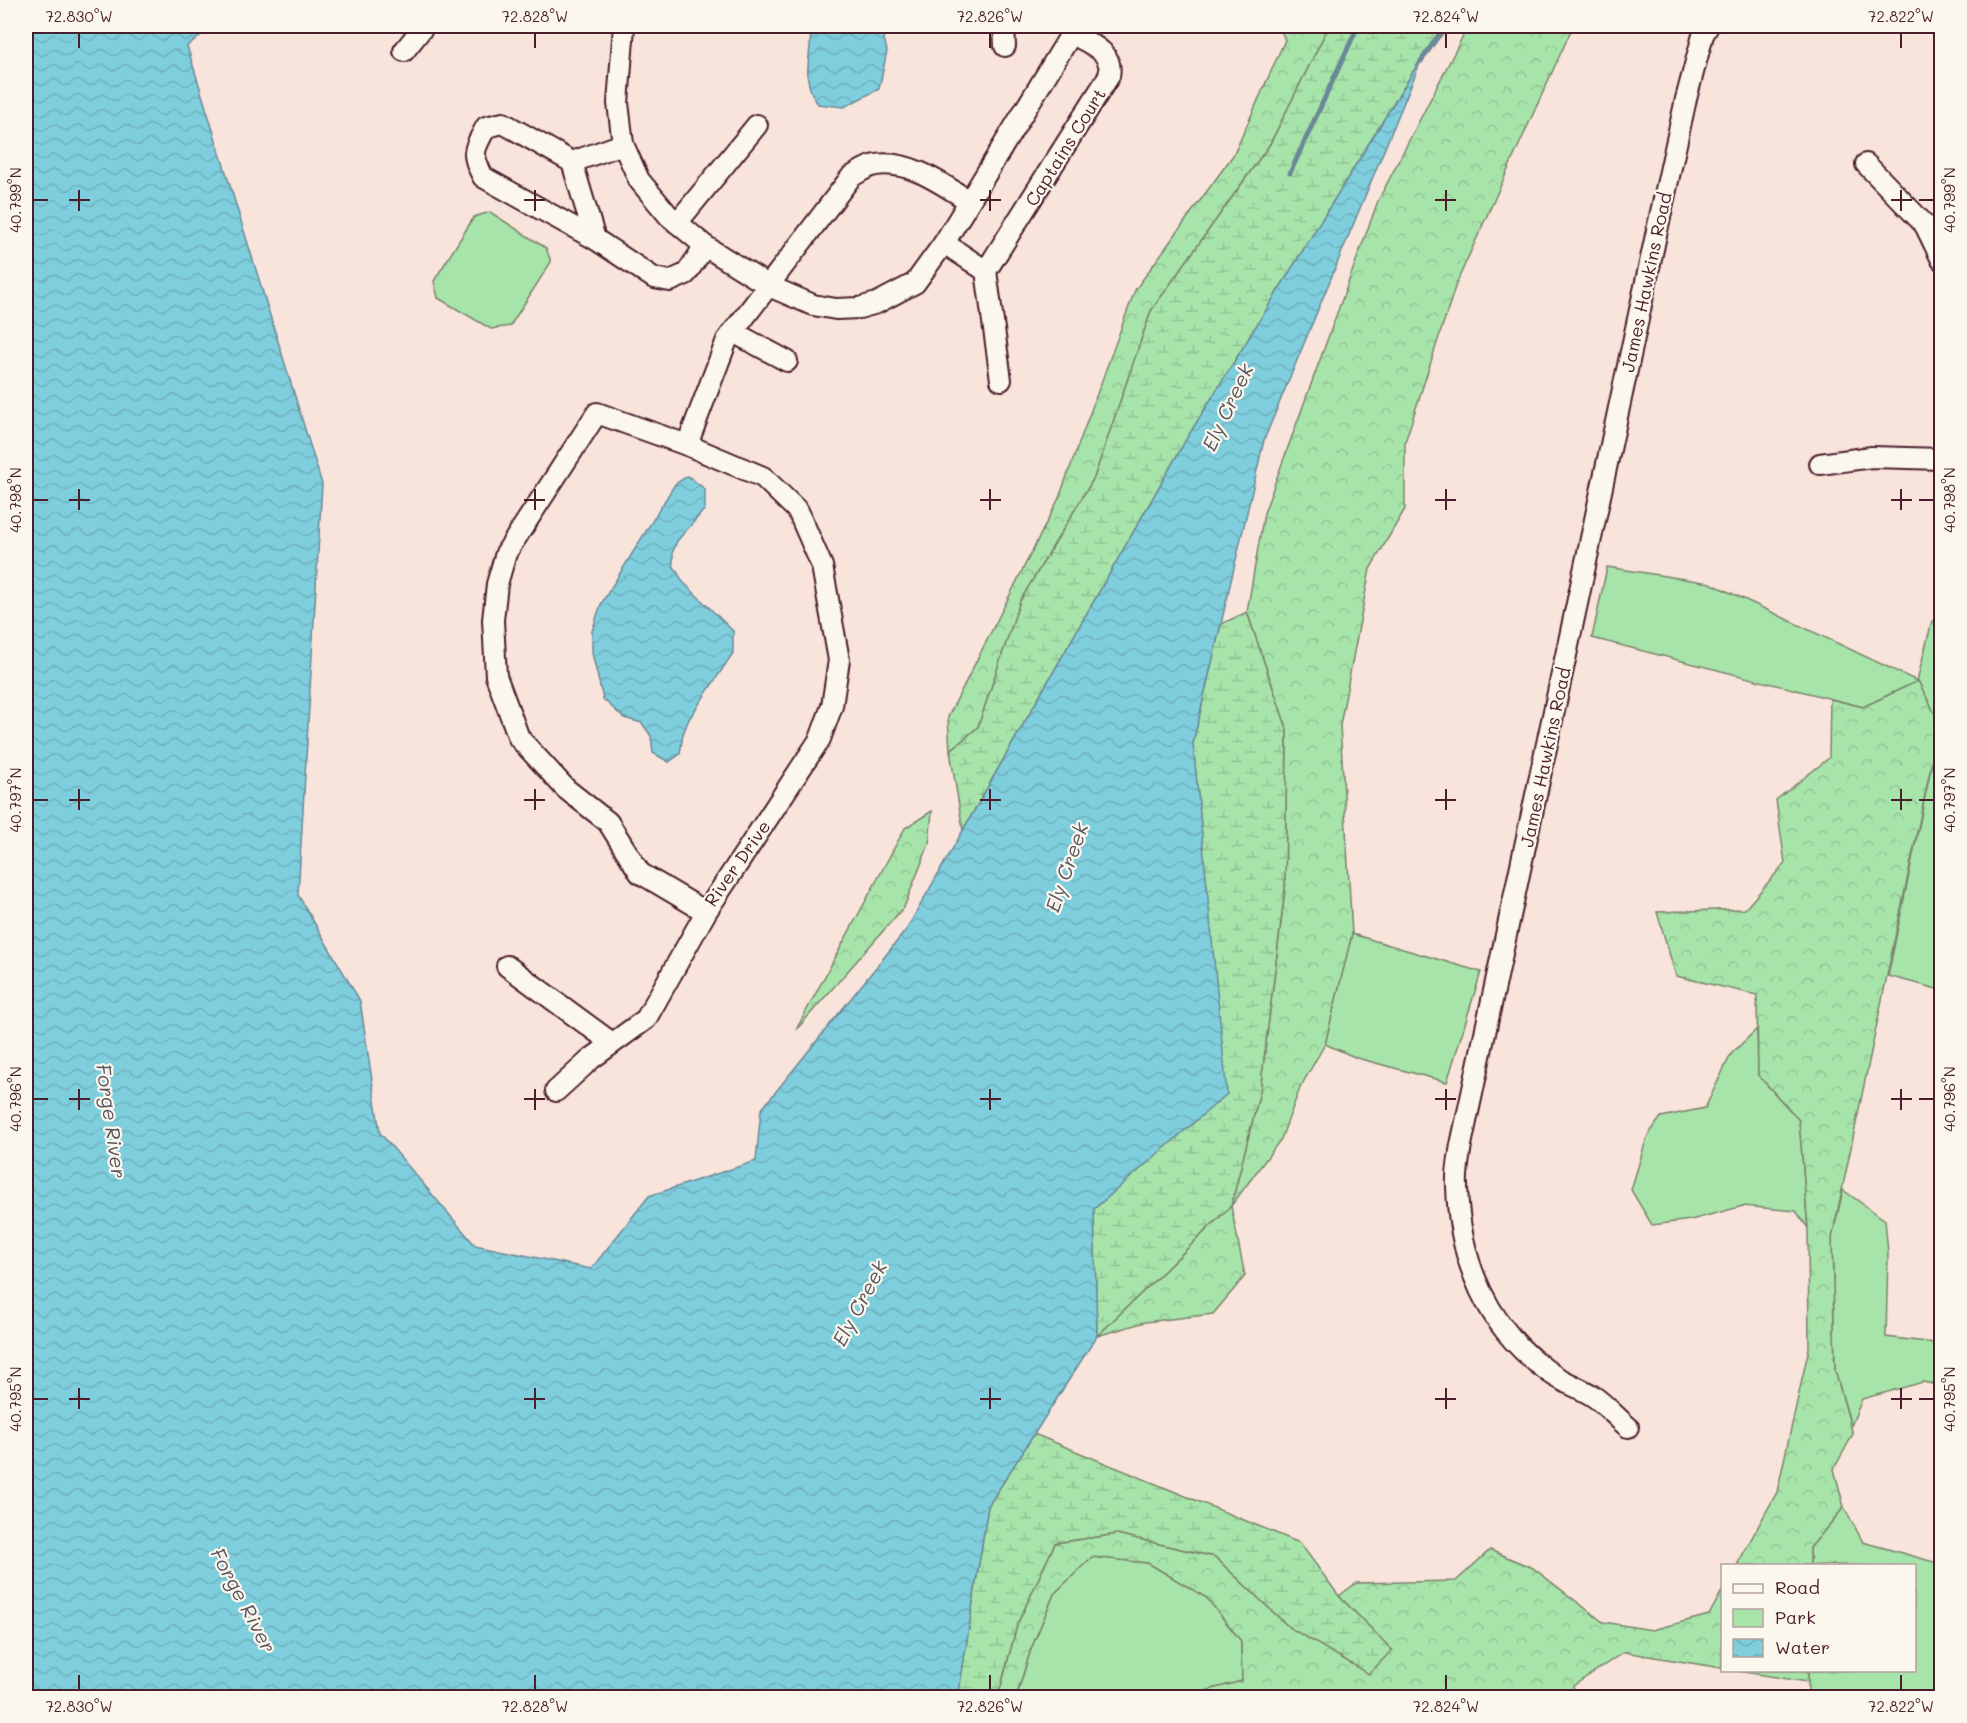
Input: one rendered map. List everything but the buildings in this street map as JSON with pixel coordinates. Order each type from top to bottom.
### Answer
[{"type":"street","points":[[404,51],[424,26]]},
{"type":"street","points":[[624,26],[618,103],[623,144],[639,180],[669,216],[705,246],[769,286],[813,305],[836,309],[859,308],[877,303],[915,283],[944,243],[1074,29]]},
{"type":"street","points":[[1004,26],[1005,46]]},
{"type":"street","name":"James Hawkins Road","points":[[1628,1427],[1594,1397],[1549,1373],[1512,1340],[1495,1318],[1486,1304],[1470,1264],[1459,1215],[1457,1184],[1461,1145],[1653,246],[1686,99],[1703,35],[1708,26]]},
{"type":"street","name":"Captains Court","points":[[987,271],[1109,76],[1112,65],[1107,57],[1074,29]]},
{"type":"street","points":[[596,238],[572,162],[503,123],[486,127],[474,151],[476,163],[483,177],[596,238],[654,278],[670,280],[686,274],[705,246]]},
{"type":"street","points":[[677,223],[757,125]]},
{"type":"street","points":[[572,162],[623,144]]},
{"type":"street","points":[[1866,164],[1925,225],[1941,260]]},
{"type":"street","points":[[687,445],[727,340],[851,177],[875,165],[898,165],[928,176],[969,201]]},
{"type":"street","points":[[944,243],[987,271],[1001,380]]},
{"type":"street","points":[[733,332],[787,360]]},
{"type":"street","name":"River Drive","points":[[597,413],[687,445],[763,477],[798,511],[822,566],[839,660],[832,706],[820,739],[706,912],[640,873],[608,822],[566,789],[519,738],[496,676],[493,620],[496,593],[506,553],[597,413]]},
{"type":"street","points":[[1820,464],[1872,457],[1941,459]]},
{"type":"street","points":[[556,1091],[591,1059],[646,1018],[706,912]]},
{"type":"street","points":[[507,966],[612,1043]]},
{"type":"green space","points":[[1279,26],[1329,26],[1270,144],[1151,311],[1094,478],[1020,601],[978,727],[950,751],[948,717],[1059,498],[1135,290],[1234,154],[1285,40]]},
{"type":"green space","points":[[1329,26],[1450,26],[1423,56],[1187,438],[963,830],[950,751],[978,727],[1020,601],[1094,478],[1151,311],[1270,144]]},
{"type":"green space","points":[[1468,26],[1573,26],[1456,284],[1405,442],[1405,509],[1370,569],[1340,725],[1352,934],[1325,1044],[1300,1088],[1281,1139],[1231,1206],[1260,1091],[1285,890],[1287,729],[1247,612],[1264,513],[1378,201]]},
{"type":"green space","points":[[490,212],[546,248],[551,262],[510,326],[491,329],[438,298],[434,281],[474,217]]},
{"type":"green space","points":[[1607,567],[1710,583],[1917,681],[1932,621],[1941,619],[1941,990],[1888,976],[1940,724],[1918,681],[1863,707],[1592,638]]},
{"type":"green space","points":[[1247,612],[1287,729],[1285,889],[1260,1091],[1231,1206],[1097,1336],[1094,1209],[1226,1094],[1193,743],[1221,624]]},
{"type":"green space","points":[[1918,681],[1940,723],[1832,1238],[1835,1371],[1853,1434],[1834,1469],[1844,1507],[1810,1548],[1810,1564],[1738,1564],[1777,1492],[1809,1348],[1808,1228],[1799,1120],[1758,1075],[1757,995],[1676,976],[1657,912],[1745,909],[1785,863],[1776,800],[1829,758],[1830,699],[1863,707]]},
{"type":"green space","points":[[932,811],[929,844],[904,907],[796,1030],[905,828]]},
{"type":"green space","points":[[1352,934],[1481,972],[1447,1082],[1357,1058],[1325,1044]]},
{"type":"green space","points":[[1757,1029],[1758,1075],[1799,1120],[1808,1228],[1796,1211],[1743,1206],[1691,1220],[1652,1225],[1631,1190],[1647,1137],[1661,1117],[1705,1108],[1731,1054]]},
{"type":"green space","points":[[1843,1190],[1885,1220],[1888,1253],[1886,1337],[1942,1344],[1941,1386],[1923,1382],[1862,1399],[1851,1426],[1835,1371],[1832,1238]]},
{"type":"green space","points":[[1231,1206],[1245,1276],[1213,1314],[1145,1322],[1097,1336]]},
{"type":"green space","points":[[1034,1434],[1300,1543],[1339,1596],[1392,1650],[1369,1674],[1290,1628],[1215,1557],[1117,1534],[1055,1543],[1017,1625],[998,1697],[958,1698],[988,1506]]},
{"type":"green space","points":[[1844,1507],[1863,1542],[1941,1564],[1941,1697],[1818,1697],[1808,1695],[1808,1672],[1916,1672],[1916,1564],[1810,1564],[1810,1548]]},
{"type":"green space","points":[[1117,1534],[1215,1557],[1290,1628],[1392,1650],[1339,1596],[1356,1583],[1456,1581],[1490,1550],[1533,1568],[1603,1622],[1652,1630],[1709,1615],[1721,1593],[1721,1668],[1624,1652],[1573,1686],[1577,1697],[1183,1697],[1242,1681],[1241,1641],[1207,1598],[1148,1563],[1092,1557],[1054,1594],[1031,1649],[1016,1697],[998,1698],[1017,1625],[1055,1543]]},
{"type":"green space","points":[[1091,1557],[1148,1563],[1207,1598],[1241,1641],[1242,1681],[1183,1697],[1016,1698],[1031,1649],[1054,1594]]},
{"type":"green space","points":[[1744,1672],[1808,1672],[1808,1682]]},
{"type":"water","name":"Forge River","points":[[26,26],[213,26],[187,46],[322,484],[298,895],[360,1001],[380,1133],[475,1245],[591,1269],[649,1196],[756,1161],[761,1110],[906,930],[1187,438],[1423,56],[1264,440],[1193,743],[1227,1094],[1094,1209],[1097,1336],[988,1506],[958,1697],[26,1697]]},
{"type":"water","points":[[810,26],[881,26],[887,51],[879,89],[844,107],[818,104],[812,94],[808,75]]},
{"type":"water","points":[[688,476],[705,489],[705,509],[677,541],[673,551],[673,565],[683,582],[733,631],[733,653],[689,719],[683,734],[680,754],[669,762],[653,753],[651,736],[642,723],[624,718],[603,699],[592,653],[592,631],[601,604],[675,484]]},
{"type":"waterway","points":[[1290,173],[1358,26]]},
{"type":"waterway","name":"Ely Creek","points":[[1421,61],[1445,26]]}]
